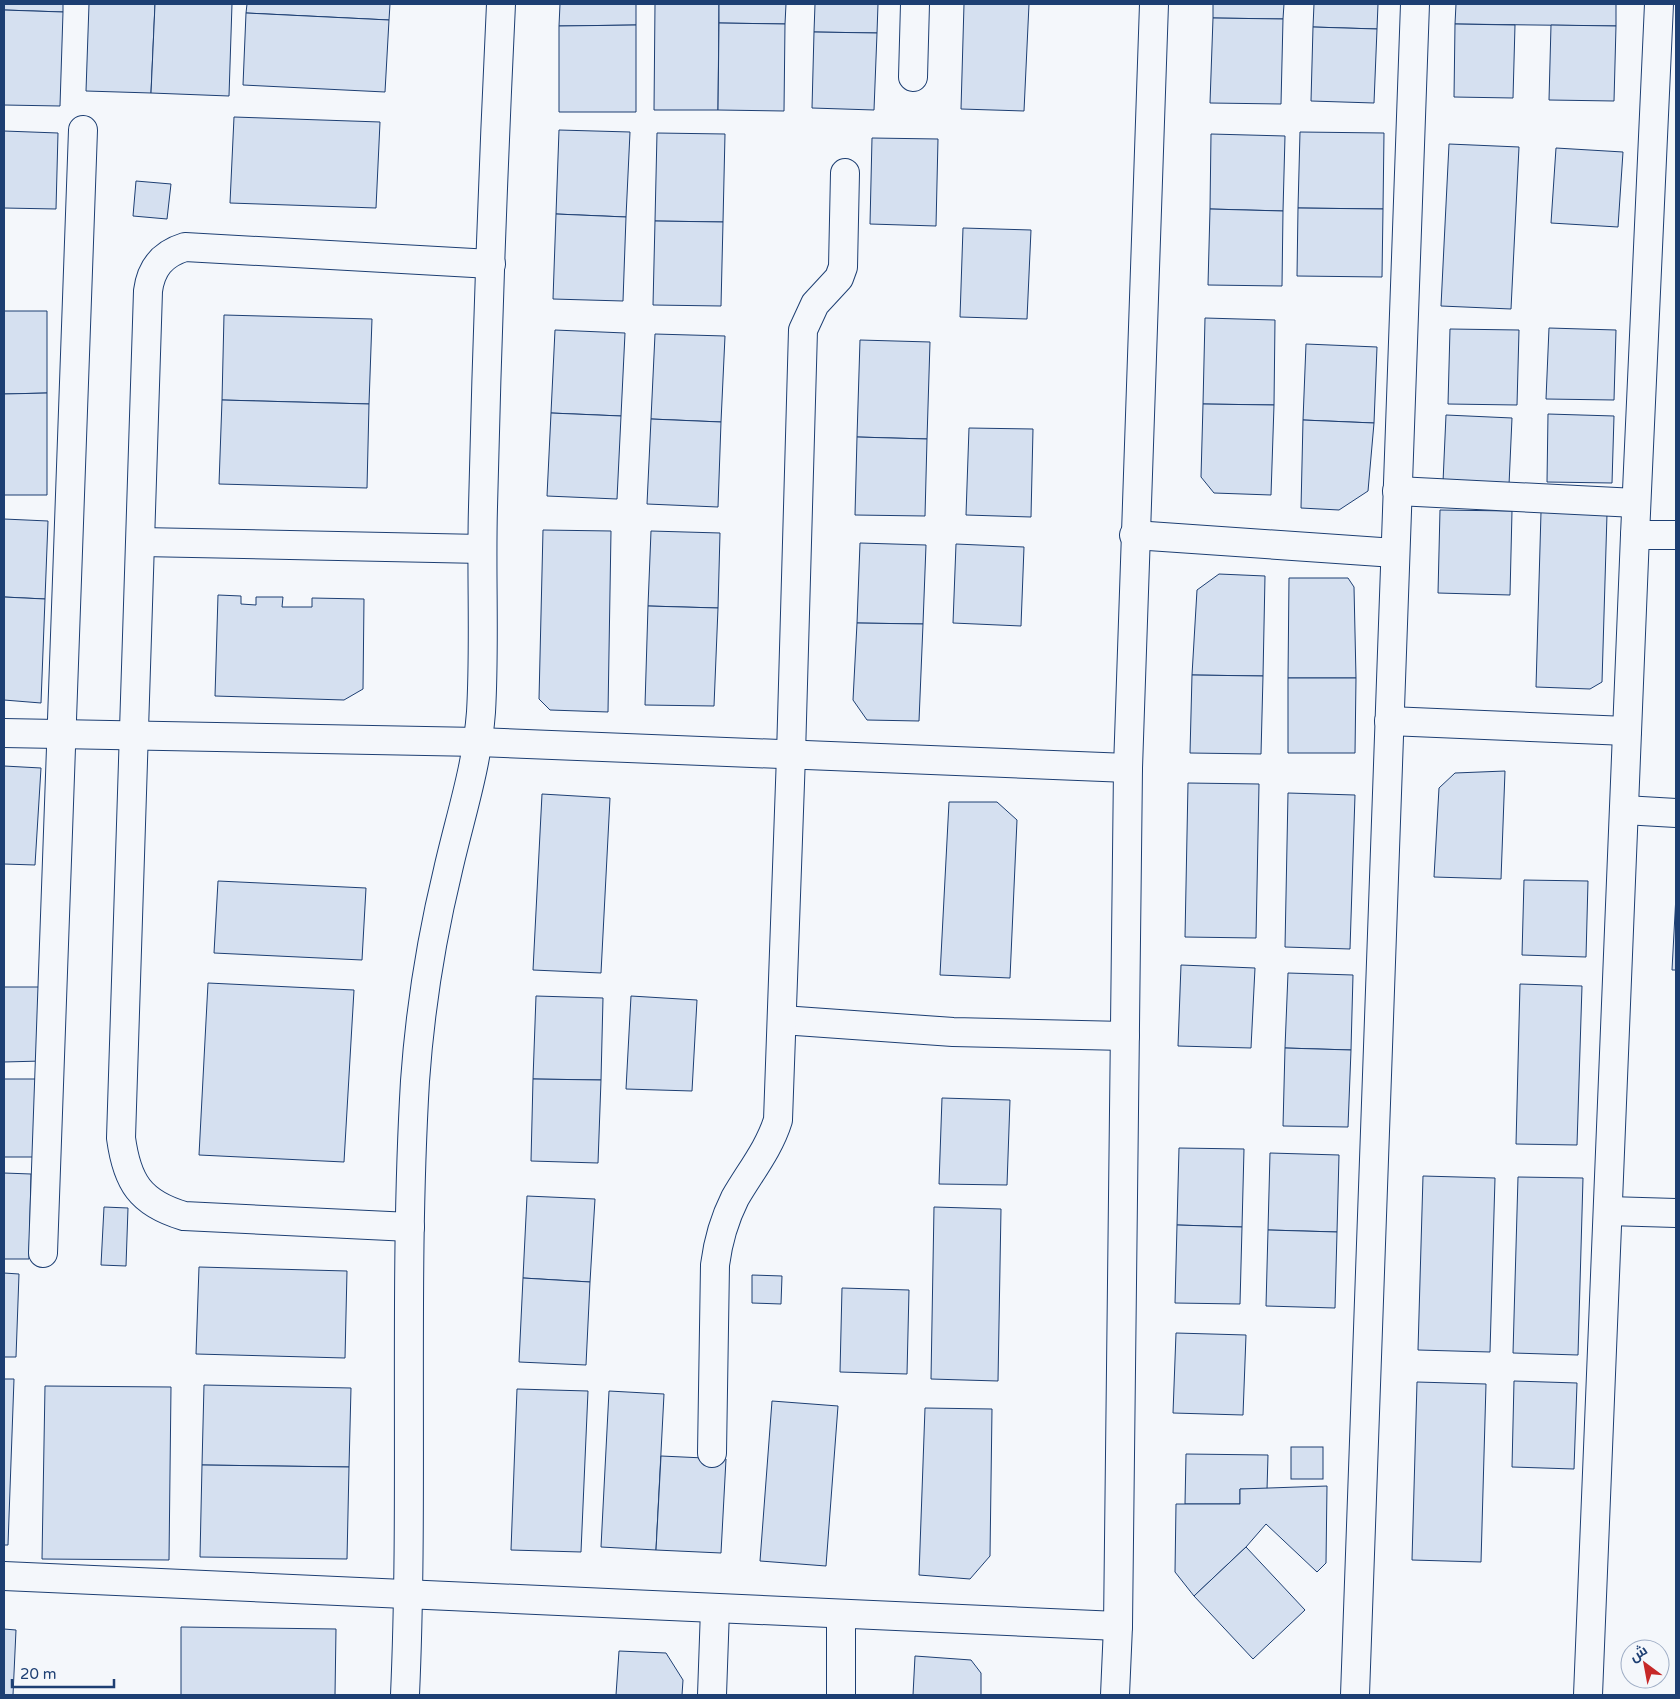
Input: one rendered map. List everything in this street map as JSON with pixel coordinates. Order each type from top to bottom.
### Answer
[{"type":"street","points":[[405,1695],[409,1595],[410,1227],[415,1083],[424,989],[440,904],[470,788],[481,711],[482,548],[501,4]]},
{"type":"street","points":[[913,77],[915,4]]},
{"type":"street","points":[[1115,1695],[1118,1626],[1128,768],[1134,535],[1154,4]]},
{"type":"street","points":[[1355,1695],[1415,4]]},
{"type":"street","points":[[1588,1695],[1636,503],[1659,4]]},
{"type":"street","points":[[43,1253],[83,130]]},
{"type":"street","points":[[712,1453],[715,1265],[718,1242],[735,1198],[772,1137],[778,1120],[792,755],[803,330],[815,304],[839,278],[843,267],[846,173]]},
{"type":"street","points":[[410,1227],[184,1216],[163,1210],[145,1197],[131,1180],[124,1160],[121,1138],[148,291],[150,278],[163,258],[173,250],[197,246],[491,264]]},
{"type":"street","points":[[1397,491],[1636,503]]},
{"type":"street","points":[[1134,535],[1395,553]]},
{"type":"street","points":[[1635,535],[1676,535]]},
{"type":"street","points":[[141,542],[482,548]]},
{"type":"street","points":[[1389,721],[1627,731]]},
{"type":"street","points":[[4,733],[478,742],[1128,768]]},
{"type":"street","points":[[1624,810],[1676,813]]},
{"type":"street","points":[[782,1020],[953,1032],[1125,1036]]},
{"type":"street","points":[[1608,1212],[1676,1213]]},
{"type":"street","points":[[4,1576],[1118,1626]]},
{"type":"street","points":[[712,1695],[715,1609]]},
{"type":"street","points":[[841,1615],[841,1695]]},
{"type":"building","points":[[4,4],[63,4],[63,12],[4,10]]},
{"type":"building","points":[[89,4],[155,4],[151,93],[86,91]]},
{"type":"building","points":[[155,4],[232,4],[229,96],[151,93]]},
{"type":"building","points":[[247,4],[390,4],[389,20],[246,13]]},
{"type":"building","points":[[560,4],[636,4],[636,25],[559,26]]},
{"type":"building","points":[[655,4],[719,4],[718,110],[654,110]]},
{"type":"building","points":[[719,4],[786,4],[785,24],[719,23]]},
{"type":"building","points":[[815,4],[878,4],[877,33],[814,32]]},
{"type":"building","points":[[964,4],[1029,4],[1024,111],[961,109]]},
{"type":"building","points":[[1213,4],[1284,4],[1283,19],[1213,18]]},
{"type":"building","points":[[1314,4],[1378,4],[1377,29],[1313,27]]},
{"type":"building","points":[[1456,4],[1616,4],[1616,26],[1455,24]]},
{"type":"building","points":[[4,10],[63,12],[60,106],[4,105]]},
{"type":"building","points":[[246,13],[389,20],[385,92],[243,85]]},
{"type":"building","points":[[1213,18],[1283,19],[1281,104],[1210,103]]},
{"type":"building","points":[[719,23],[785,24],[784,111],[718,110]]},
{"type":"building","points":[[1455,24],[1515,25],[1513,98],[1454,97]]},
{"type":"building","points":[[636,25],[636,112],[559,112],[559,26]]},
{"type":"building","points":[[1551,25],[1616,26],[1614,101],[1549,100]]},
{"type":"building","points":[[1313,27],[1377,29],[1374,103],[1311,101]]},
{"type":"building","points":[[814,32],[877,33],[874,110],[812,108]]},
{"type":"building","points":[[234,117],[380,122],[376,208],[230,203]]},
{"type":"building","points":[[559,130],[630,132],[626,217],[556,214]]},
{"type":"building","points":[[4,131],[58,133],[56,209],[4,208]]},
{"type":"building","points":[[1300,132],[1384,133],[1383,209],[1298,208]]},
{"type":"building","points":[[657,133],[725,134],[723,222],[655,221]]},
{"type":"building","points":[[1211,134],[1285,136],[1283,211],[1210,209]]},
{"type":"building","points":[[872,138],[938,139],[936,226],[870,224]]},
{"type":"building","points":[[1449,144],[1519,147],[1511,309],[1441,306]]},
{"type":"building","points":[[1556,148],[1623,152],[1618,227],[1551,223]]},
{"type":"building","points":[[136,181],[171,184],[167,219],[133,216]]},
{"type":"building","points":[[1298,208],[1383,209],[1382,277],[1297,276]]},
{"type":"building","points":[[1210,209],[1283,211],[1282,286],[1208,285]]},
{"type":"building","points":[[556,214],[626,217],[623,301],[553,299]]},
{"type":"building","points":[[655,221],[723,222],[721,306],[653,305]]},
{"type":"building","points":[[963,228],[1031,230],[1027,319],[960,317]]},
{"type":"building","points":[[4,311],[47,311],[47,393],[4,394]]},
{"type":"building","points":[[224,315],[372,319],[369,404],[222,400]]},
{"type":"building","points":[[1205,318],[1275,320],[1274,405],[1203,404]]},
{"type":"building","points":[[1549,328],[1616,330],[1614,400],[1546,399]]},
{"type":"building","points":[[1450,329],[1519,330],[1517,405],[1448,404]]},
{"type":"building","points":[[555,330],[625,333],[621,416],[551,413]]},
{"type":"building","points":[[655,334],[725,336],[721,422],[651,419]]},
{"type":"building","points":[[860,340],[930,342],[927,439],[857,437]]},
{"type":"building","points":[[1306,344],[1377,347],[1374,423],[1303,420]]},
{"type":"building","points":[[47,393],[47,495],[4,495],[4,394]]},
{"type":"building","points":[[222,400],[369,404],[367,488],[219,484]]},
{"type":"building","points":[[1203,404],[1274,405],[1271,495],[1214,493],[1201,477]]},
{"type":"building","points":[[551,413],[621,416],[617,499],[547,496]]},
{"type":"building","points":[[1548,414],[1614,416],[1612,483],[1547,482]]},
{"type":"building","points":[[1446,415],[1512,418],[1509,485],[1443,482]]},
{"type":"building","points":[[651,419],[721,422],[718,507],[647,504]]},
{"type":"building","points":[[1303,420],[1374,423],[1368,491],[1339,510],[1301,508]]},
{"type":"building","points":[[969,428],[1033,429],[1031,517],[966,515]]},
{"type":"building","points":[[857,437],[927,439],[925,516],[855,515]]},
{"type":"building","points":[[1440,510],[1512,511],[1510,595],[1438,593]]},
{"type":"building","points":[[1541,512],[1607,514],[1602,682],[1590,689],[1536,687]]},
{"type":"building","points":[[4,519],[48,521],[45,599],[4,597]]},
{"type":"building","points":[[543,530],[611,531],[608,712],[550,710],[539,699]]},
{"type":"building","points":[[651,531],[720,533],[718,608],[648,606]]},
{"type":"building","points":[[860,543],[926,545],[923,624],[857,623]]},
{"type":"building","points":[[956,544],[1024,547],[1021,626],[953,623]]},
{"type":"building","points":[[1219,574],[1265,576],[1263,676],[1192,675],[1197,590]]},
{"type":"building","points":[[1289,578],[1348,578],[1354,587],[1356,678],[1288,678]]},
{"type":"building","points":[[218,595],[241,596],[241,604],[256,605],[256,597],[283,597],[282,607],[312,607],[312,598],[364,599],[363,689],[344,700],[215,696]]},
{"type":"building","points":[[4,597],[45,599],[41,703],[4,700]]},
{"type":"building","points":[[648,606],[718,608],[714,706],[645,705]]},
{"type":"building","points":[[857,623],[923,624],[919,721],[867,720],[853,700]]},
{"type":"building","points":[[1192,675],[1263,676],[1261,754],[1190,753]]},
{"type":"building","points":[[1288,678],[1356,678],[1355,753],[1288,753]]},
{"type":"building","points":[[4,766],[41,768],[35,865],[4,864]]},
{"type":"building","points":[[1505,771],[1501,879],[1434,877],[1439,788],[1455,773]]},
{"type":"building","points":[[1188,783],[1259,784],[1256,938],[1185,937]]},
{"type":"building","points":[[1288,793],[1355,795],[1350,949],[1285,947]]},
{"type":"building","points":[[542,794],[610,798],[601,973],[533,970]]},
{"type":"building","points":[[949,802],[997,802],[1017,820],[1010,978],[940,975]]},
{"type":"building","points":[[1524,880],[1588,881],[1586,957],[1522,955]]},
{"type":"building","points":[[218,881],[366,888],[362,960],[214,953]]},
{"type":"building","points":[[1676,895],[1676,970],[1672,970]]},
{"type":"building","points":[[1181,965],[1255,968],[1251,1048],[1178,1046]]},
{"type":"building","points":[[1288,973],[1353,975],[1351,1050],[1285,1048]]},
{"type":"building","points":[[208,983],[354,990],[344,1162],[199,1155]]},
{"type":"building","points":[[1520,984],[1582,986],[1577,1145],[1516,1144]]},
{"type":"building","points":[[4,987],[41,987],[42,1061],[4,1062]]},
{"type":"building","points":[[536,996],[603,998],[601,1080],[533,1079]]},
{"type":"building","points":[[631,996],[697,1000],[692,1091],[626,1089]]},
{"type":"building","points":[[1285,1048],[1351,1050],[1348,1127],[1283,1126]]},
{"type":"building","points":[[4,1079],[38,1079],[35,1157],[4,1157]]},
{"type":"building","points":[[533,1079],[601,1080],[598,1163],[531,1161]]},
{"type":"building","points":[[942,1098],[1010,1100],[1007,1185],[939,1184]]},
{"type":"building","points":[[1179,1148],[1244,1149],[1242,1227],[1177,1225]]},
{"type":"building","points":[[1270,1153],[1339,1155],[1337,1232],[1268,1230]]},
{"type":"building","points":[[4,1173],[31,1174],[29,1259],[4,1259]]},
{"type":"building","points":[[1423,1176],[1495,1178],[1490,1352],[1418,1350]]},
{"type":"building","points":[[1518,1177],[1583,1178],[1578,1355],[1513,1353]]},
{"type":"building","points":[[527,1196],[595,1199],[590,1282],[523,1278]]},
{"type":"building","points":[[104,1207],[128,1208],[126,1266],[101,1265]]},
{"type":"building","points":[[934,1207],[1001,1209],[998,1381],[931,1379]]},
{"type":"building","points":[[1177,1225],[1242,1227],[1240,1304],[1175,1303]]},
{"type":"building","points":[[1268,1230],[1337,1232],[1335,1308],[1266,1306]]},
{"type":"building","points":[[199,1267],[347,1271],[345,1358],[196,1354]]},
{"type":"building","points":[[4,1273],[19,1274],[16,1357],[4,1357]]},
{"type":"building","points":[[752,1275],[782,1276],[781,1304],[752,1303]]},
{"type":"building","points":[[523,1278],[590,1282],[586,1365],[519,1362]]},
{"type":"building","points":[[842,1288],[909,1290],[907,1374],[840,1372]]},
{"type":"building","points":[[1176,1333],[1246,1335],[1243,1415],[1173,1413]]},
{"type":"building","points":[[4,1379],[14,1379],[8,1545],[4,1545]]},
{"type":"building","points":[[1514,1381],[1577,1383],[1574,1469],[1512,1467]]},
{"type":"building","points":[[1417,1382],[1486,1384],[1481,1562],[1412,1560]]},
{"type":"building","points":[[204,1385],[351,1388],[349,1467],[202,1465]]},
{"type":"building","points":[[45,1386],[171,1387],[169,1560],[42,1559]]},
{"type":"building","points":[[517,1389],[588,1391],[581,1552],[511,1550]]},
{"type":"building","points":[[609,1391],[664,1394],[656,1550],[601,1547]]},
{"type":"building","points":[[772,1401],[838,1406],[826,1566],[760,1561]]},
{"type":"building","points":[[925,1408],[992,1409],[990,1556],[970,1579],[919,1575]]},
{"type":"building","points":[[1291,1447],[1323,1447],[1323,1479],[1291,1479]]},
{"type":"building","points":[[1186,1454],[1268,1455],[1267,1490],[1240,1489],[1240,1504],[1185,1504]]},
{"type":"building","points":[[661,1456],[726,1459],[721,1553],[656,1550]]},
{"type":"building","points":[[202,1465],[349,1467],[347,1559],[200,1557]]},
{"type":"building","points":[[1327,1486],[1326,1563],[1317,1572],[1266,1524],[1246,1547],[1194,1596],[1175,1572],[1176,1504],[1240,1504],[1240,1489]]},
{"type":"building","points":[[1246,1547],[1305,1610],[1253,1659],[1194,1596]]},
{"type":"building","points":[[181,1627],[336,1629],[335,1695],[181,1695]]},
{"type":"building","points":[[4,1629],[16,1630],[13,1695],[4,1695]]},
{"type":"building","points":[[619,1651],[666,1653],[683,1680],[682,1695],[616,1695]]},
{"type":"building","points":[[915,1656],[971,1660],[981,1673],[981,1695],[913,1695]]}]
